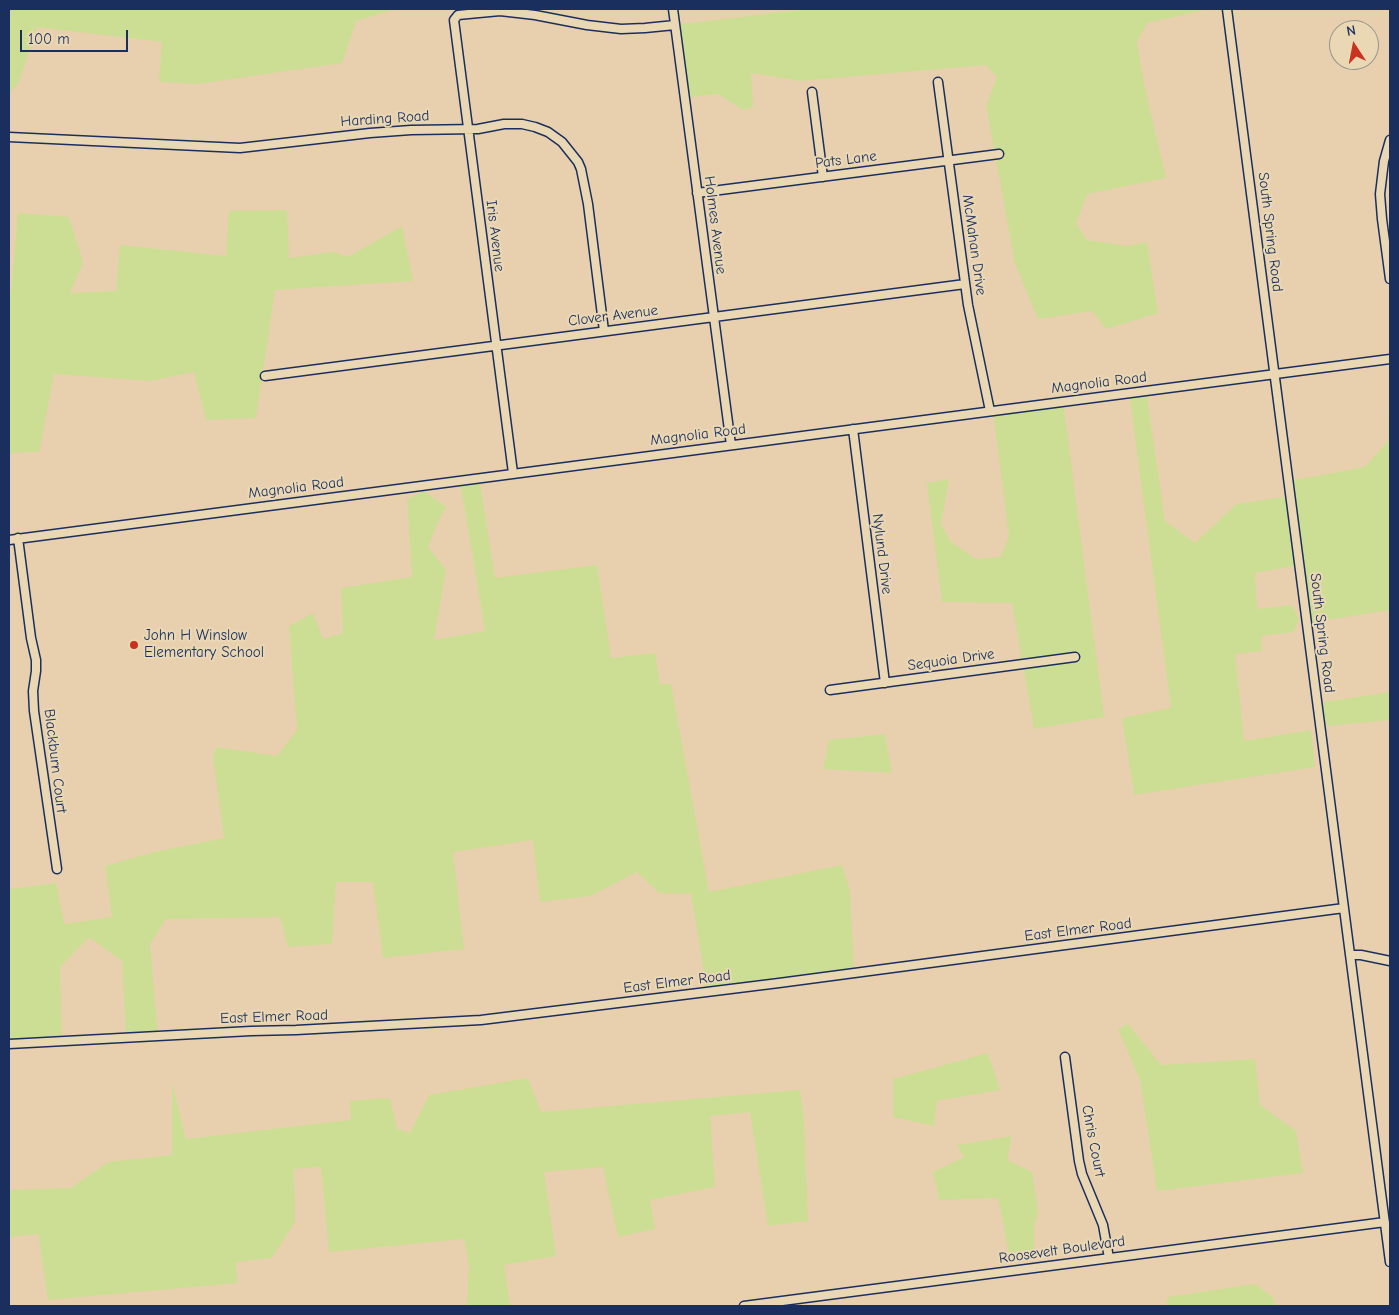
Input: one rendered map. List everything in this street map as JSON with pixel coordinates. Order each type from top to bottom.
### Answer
[{"type":"street","name":"Holmes Avenue","points":[[673,9],[731,445]]},
{"type":"street","name":"South Spring Road","points":[[1228,9],[1390,1262]]},
{"type":"street","name":"Iris Avenue","points":[[513,473],[454,20],[458,15],[500,11],[621,29],[675,25]]},
{"type":"street","name":"McMahan Drive","points":[[938,82],[968,305],[990,411]]},
{"type":"street","points":[[812,92],[823,177]]},
{"type":"street","name":"Harding Road","points":[[9,137],[240,148],[410,130],[468,129],[504,124],[522,124],[535,127],[555,137],[568,148],[578,162],[588,204],[604,331]]},
{"type":"street","points":[[1390,140],[1382,171],[1380,194],[1390,279]]},
{"type":"street","name":"Pats Lane","points":[[698,193],[999,154]]},
{"type":"street","name":"Clover Avenue","points":[[265,376],[965,284]]},
{"type":"street","name":"Magnolia Road","points":[[9,540],[1390,358]]},
{"type":"street","name":"Nylund Drive","points":[[853,429],[885,683]]},
{"type":"street","name":"Blackburn Court","points":[[18,538],[31,638],[36,660],[33,691],[34,711],[57,869]]},
{"type":"street","name":"Sequoia Drive","points":[[830,690],[1076,657]]},
{"type":"street","name":"East Elmer Road","points":[[9,1044],[481,1020],[788,982],[1344,908]]},
{"type":"street","points":[[1350,955],[1361,955],[1390,961]]},
{"type":"street","name":"Chris Court","points":[[1065,1057],[1079,1161],[1082,1174],[1105,1234],[1109,1258]]},
{"type":"street","name":"Roosevelt Boulevard","points":[[744,1306],[1385,1222]]},
{"type":"green space","points":[[9,9],[395,9],[356,21],[342,63],[198,84],[159,82],[162,42],[37,27],[19,82],[9,94]]},
{"type":"green space","points":[[810,9],[1209,9],[1147,23],[1137,42],[1145,89],[1166,178],[1087,194],[1076,224],[1087,240],[1127,246],[1147,242],[1158,313],[1106,329],[1092,311],[1038,319],[1015,264],[986,105],[997,77],[986,65],[800,81],[751,73],[753,107],[743,110],[718,94],[683,98],[674,25]]},
{"type":"green space","points":[[287,210],[289,258],[333,252],[348,257],[402,226],[413,281],[275,290],[256,418],[206,420],[194,372],[151,381],[54,374],[39,452],[9,453],[9,292],[11,292],[18,213],[69,217],[83,262],[70,293],[116,291],[120,245],[226,256],[229,211]]},
{"type":"green space","points":[[1390,366],[1390,610],[1308,623],[1299,565],[1255,573],[1257,609],[1292,605],[1299,619],[1293,632],[1261,636],[1262,651],[1235,654],[1244,741],[1311,730],[1315,767],[1134,795],[1122,718],[1171,708],[1129,392],[1146,390],[1165,521],[1195,543],[1236,504],[1291,496],[1289,481],[1365,467],[1388,441]]},
{"type":"green space","points":[[1063,401],[1104,717],[1034,729],[1012,603],[942,602],[927,483],[949,479],[941,524],[951,542],[976,559],[1001,557],[1009,536],[993,410]]},
{"type":"green space","points":[[479,478],[495,578],[597,565],[611,658],[655,653],[660,684],[671,684],[709,892],[842,865],[850,891],[854,972],[707,992],[691,894],[659,893],[637,872],[590,896],[540,902],[533,840],[453,852],[464,949],[383,958],[373,882],[336,882],[332,944],[288,947],[280,917],[166,919],[150,944],[158,1037],[126,1038],[122,961],[89,937],[60,967],[62,1042],[9,1046],[9,878],[10,889],[56,883],[64,924],[112,917],[105,866],[154,852],[224,838],[213,757],[216,747],[277,756],[297,730],[289,626],[313,613],[323,639],[343,633],[341,588],[412,577],[407,499],[424,491],[446,507],[428,547],[446,570],[434,640],[485,631],[460,481]]},
{"type":"green space","points":[[1390,692],[1390,720],[1328,726],[1318,703]]},
{"type":"green space","points":[[885,734],[892,773],[823,769],[829,740]]},
{"type":"green space","points":[[1128,1024],[1161,1065],[1255,1059],[1260,1105],[1296,1131],[1303,1173],[1157,1191],[1140,1080],[1118,1029]]},
{"type":"green space","points":[[988,1053],[1000,1090],[937,1101],[934,1126],[893,1117],[893,1079]]},
{"type":"green space","points":[[528,1078],[541,1112],[800,1090],[804,1120],[808,1221],[768,1226],[750,1112],[710,1116],[715,1187],[650,1200],[655,1229],[618,1237],[603,1167],[544,1172],[556,1256],[504,1265],[510,1306],[467,1306],[469,1265],[464,1239],[329,1252],[321,1167],[294,1169],[295,1222],[272,1258],[236,1262],[237,1283],[48,1300],[38,1234],[9,1237],[9,1190],[71,1188],[108,1162],[172,1155],[172,1083],[186,1139],[351,1120],[350,1101],[390,1098],[397,1129],[410,1133],[429,1095]]},
{"type":"green space","points":[[1012,1136],[1007,1160],[1032,1172],[1038,1213],[1034,1225],[1034,1258],[1010,1258],[998,1198],[939,1200],[933,1172],[964,1157],[957,1145]]},
{"type":"green space","points":[[1254,1284],[1273,1297],[1275,1306],[1166,1306],[1168,1297]]},
{"type":"place","name":"John H Winslow Elementary School","points":[[134,645]]}]
